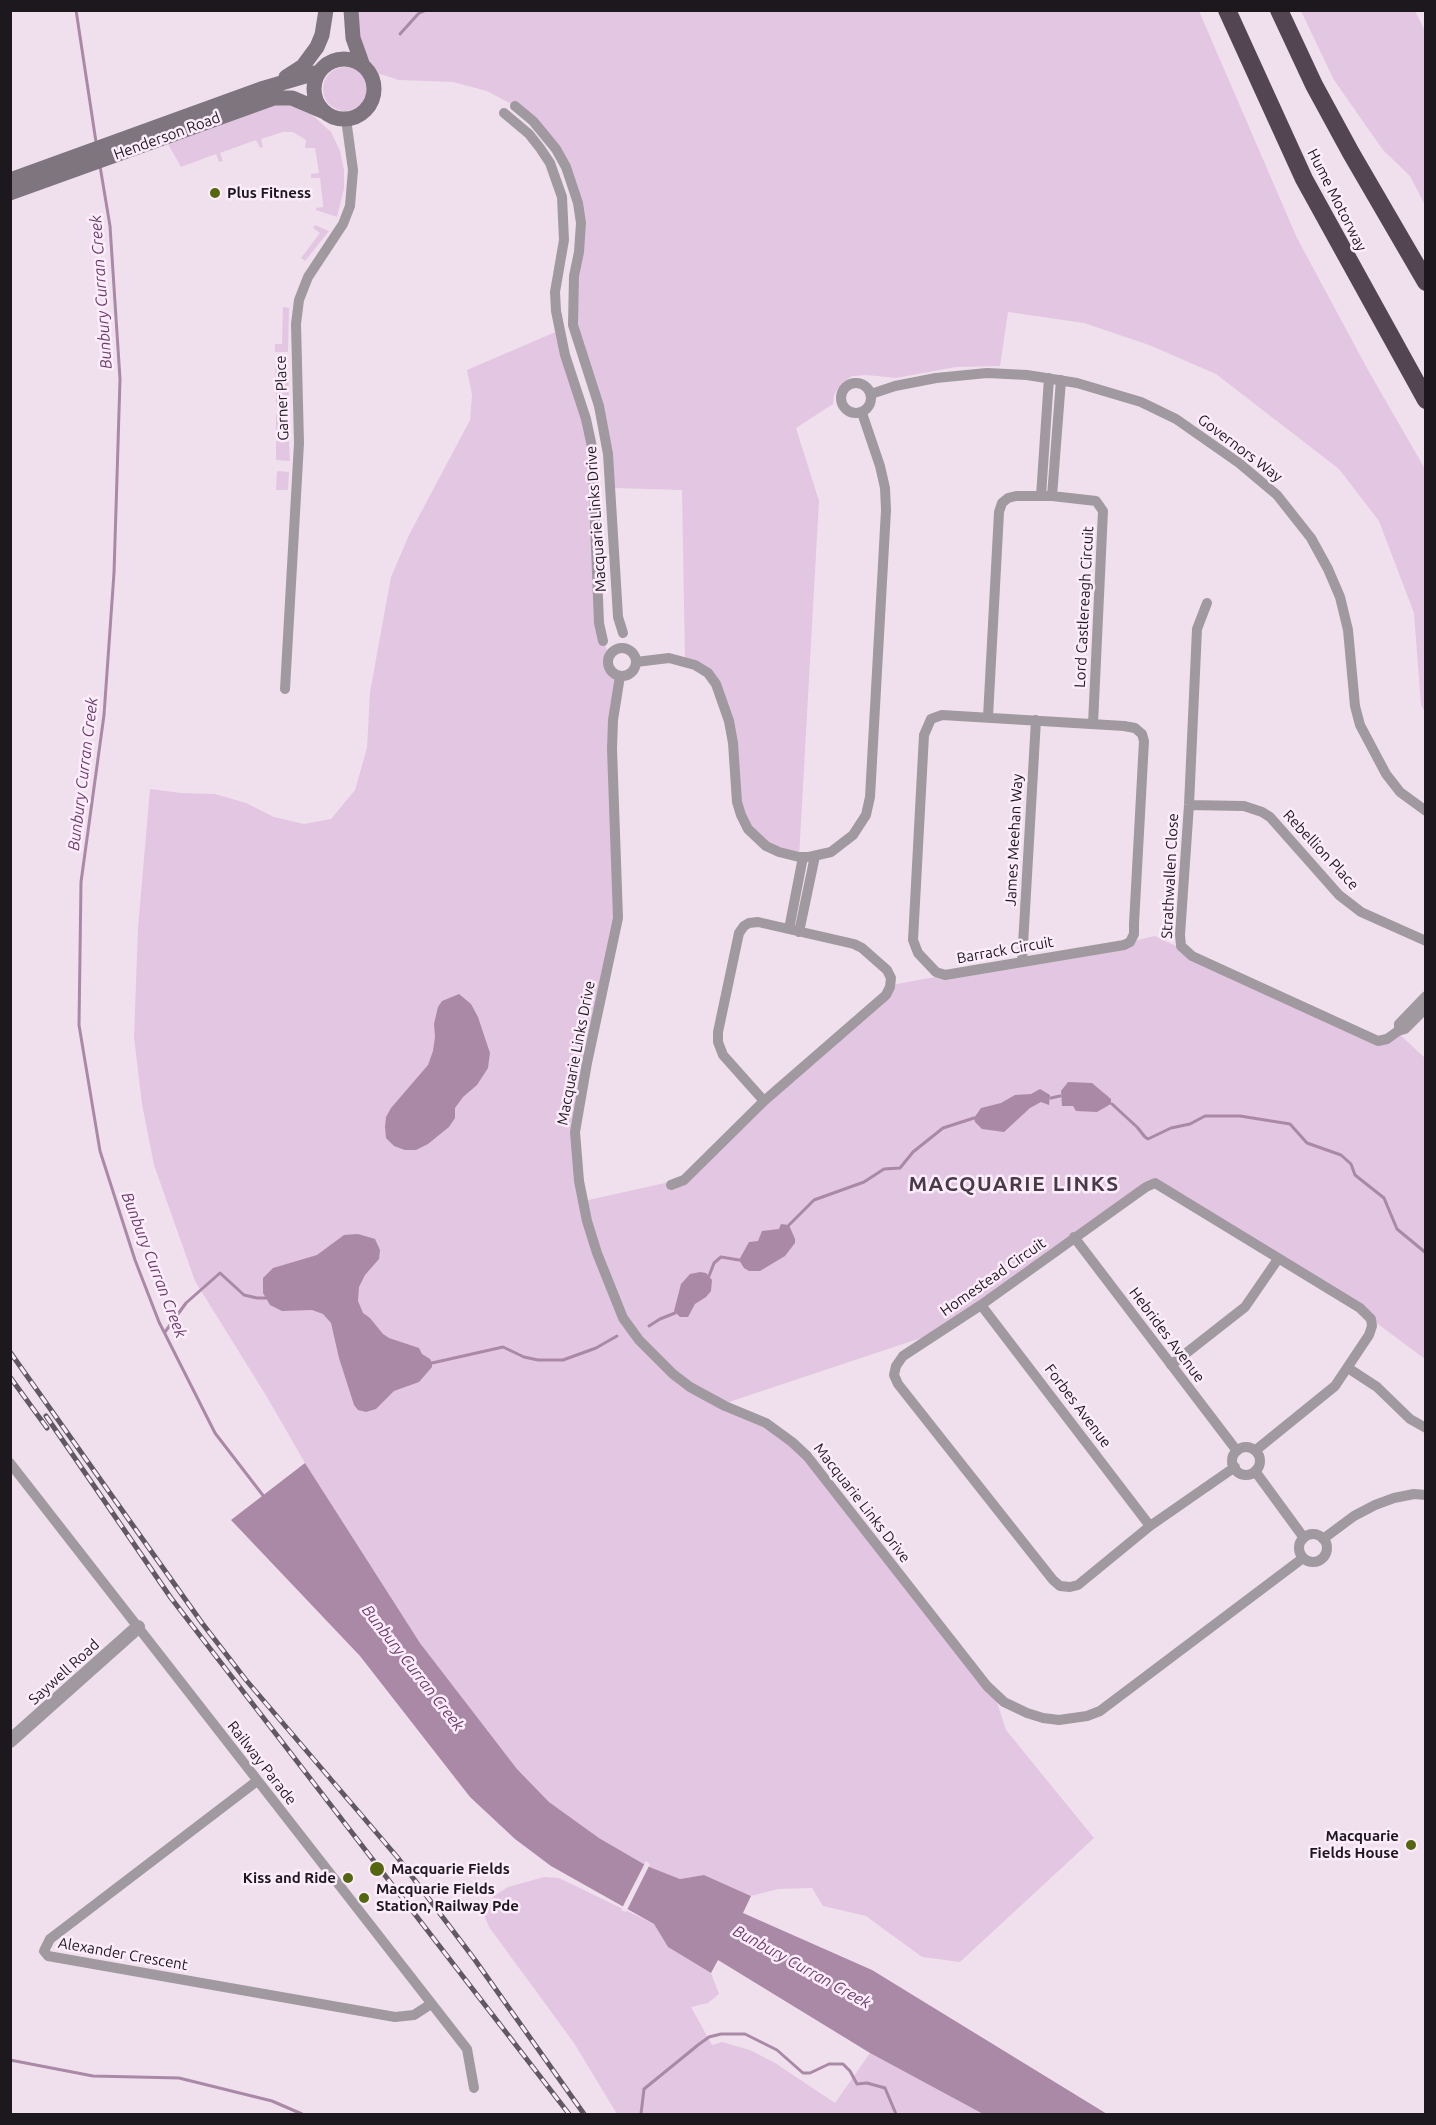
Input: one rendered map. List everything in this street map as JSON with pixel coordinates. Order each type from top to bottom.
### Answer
[{"type":"highway","name":"Hume Motorway","points":[[1227,10],[1304,179],[1425,400]]},
{"type":"highway","points":[[1279,10],[1314,85],[1425,282]]},
{"type":"main road","points":[[261,89],[292,74],[311,58],[322,35],[326,10]]},
{"type":"main road","points":[[332,10],[330,43],[315,82],[314,93],[318,104],[325,112],[334,118],[346,119],[361,114],[371,101],[374,91],[372,80],[363,66],[353,39],[351,10]]},
{"type":"main road","points":[[321,70],[332,61],[343,59],[363,66]]},
{"type":"main road","name":"Henderson Road","points":[[10,180],[40,175],[162,131],[261,89],[321,70]]},
{"type":"main road","name":"Henderson Road","points":[[162,131],[274,98],[292,98],[325,112]]},
{"type":"main road","name":"Henderson Road","points":[[10,193],[40,175]]},
{"type":"street","name":"Macquarie Links Drive","points":[[515,106],[533,122],[556,149],[566,167],[578,202],[581,224],[574,276],[573,325],[593,384],[605,432],[611,485],[616,600],[623,633]]},
{"type":"street","name":"Macquarie Links Drive","points":[[504,113],[540,148],[550,163],[562,197],[564,240],[555,292],[556,311],[565,355],[586,419],[592,447],[599,623],[603,641]]},
{"type":"street","name":"Garner Place","points":[[285,689],[298,453],[296,324],[299,300],[308,277],[341,227],[350,206],[353,170],[346,119]]},
{"type":"street","name":"Governors Way","points":[[871,394],[895,386],[966,375],[1007,374],[1055,379],[1116,393],[1141,402],[1176,419],[1231,457],[1277,495],[1311,538],[1328,569],[1340,597],[1348,630],[1355,706],[1360,725],[1386,774],[1400,792],[1425,811]]},
{"type":"street","points":[[1047,496],[1055,379]]},
{"type":"street","points":[[851,384],[866,386],[871,394],[870,404],[862,413],[852,413],[844,408],[841,399],[843,390],[851,384]]},
{"type":"street","points":[[636,662],[669,658],[698,666],[708,673],[716,684],[729,721],[733,743],[737,802],[748,829],[766,846],[779,852],[803,857],[815,856],[831,852],[853,835],[866,815],[870,797],[886,510],[885,488],[880,466],[862,413]]},
{"type":"street","name":"Lord Castlereagh Circuit","points":[[988,717],[999,512],[1002,503],[1008,498],[1047,496],[1096,501],[1103,511],[1093,724]]},
{"type":"street","name":"Strathwallen Close","points":[[1207,603],[1197,629],[1181,946],[1185,951],[1370,1038],[1378,1041],[1387,1039],[1398,1030]]},
{"type":"street","points":[[619,649],[628,650],[634,655],[636,662],[631,672],[620,676],[612,672],[609,665],[612,652],[619,649]]},
{"type":"street","name":"Macquarie Links Drive","points":[[620,676],[613,720],[612,748],[618,918],[587,1063],[575,1132],[579,1181],[587,1221],[622,1318],[639,1340],[673,1374],[690,1387],[725,1406],[766,1423],[792,1442],[820,1470],[987,1686],[1004,1702],[1035,1716],[1059,1720],[1087,1716],[1100,1711],[1303,1558]]},
{"type":"street","name":"Barrack Circuit","points":[[939,715],[1036,720],[1132,727],[1144,737],[1134,934],[1130,942],[1124,945],[950,975],[940,974],[918,953],[913,940],[925,728],[931,719],[939,715]]},
{"type":"street","name":"James Meehan Way","points":[[1022,962],[1036,720]]},
{"type":"street","name":"Rebellion Place","points":[[1189,805],[1244,806],[1262,812],[1270,817],[1339,895],[1361,912],[1425,940]]},
{"type":"street","points":[[794,931],[815,856]]},
{"type":"street","points":[[794,931],[803,857]]},
{"type":"street","points":[[671,1185],[684,1180],[764,1101],[886,995],[891,978],[887,970],[862,948],[854,944],[758,922],[749,923],[739,933],[718,1032],[719,1048],[764,1101]]},
{"type":"street","points":[[1425,996],[1399,1024],[1398,1030],[1405,1029],[1425,1008]]},
{"type":"street","name":"Homestead Circuit","points":[[1234,1467],[1150,1526],[1078,1585],[1060,1586],[898,1384],[894,1375],[896,1366],[903,1356],[981,1305],[1074,1237],[1154,1183],[1163,1186],[1360,1308],[1369,1316],[1372,1326],[1369,1335],[1330,1391],[1256,1450]]},
{"type":"street","name":"Hebrides Avenue","points":[[1074,1237],[1237,1451]]},
{"type":"street","points":[[1171,1365],[1245,1307],[1278,1259]]},
{"type":"street","name":"Forbes Avenue","points":[[981,1305],[1150,1526]]},
{"type":"street","points":[[1348,1368],[1377,1387],[1410,1419],[1425,1428]]},
{"type":"street","points":[[1246,1447],[1256,1450],[1260,1462],[1255,1471],[1244,1474],[1234,1467],[1233,1459],[1237,1451],[1246,1447]]},
{"type":"street","name":"Railway Parade","points":[[10,1463],[466,2049],[474,2088]]},
{"type":"street","points":[[1255,1471],[1304,1538]]},
{"type":"street","points":[[1323,1539],[1347,1521],[1375,1505],[1394,1498],[1414,1494],[1425,1495]]},
{"type":"street","points":[[1314,1534],[1323,1539],[1327,1548],[1322,1558],[1311,1562],[1303,1558],[1299,1545],[1304,1538],[1314,1534]]},
{"type":"street","name":"Saywell Road","points":[[10,1741],[138,1627]]},
{"type":"street","name":"Alexander Crescent","points":[[257,1781],[50,1939],[44,1951],[48,1956],[394,2017],[414,2015],[432,2004]]},
{"type":"shaded area","points":[[351,11],[1199,11],[1297,238],[1368,370],[1425,469],[1425,712],[1421,705],[1414,613],[1379,521],[1339,469],[1216,374],[1149,345],[1084,323],[1008,312],[1000,366],[956,367],[896,378],[852,376],[838,388],[833,404],[796,428],[819,501],[799,857],[779,852],[741,815],[729,721],[708,673],[685,662],[682,490],[615,488],[575,333],[581,224],[566,167],[515,106],[487,91],[453,82],[399,80],[367,70]]},
{"type":"shaded area","points":[[1301,11],[1415,11],[1426,33],[1425,205],[1410,176],[1383,150],[1334,80]]},
{"type":"shaded area","points":[[345,67],[361,73],[367,89],[361,105],[345,111],[329,105],[323,89],[329,73]]},
{"type":"shaded area","points":[[273,104],[293,104],[309,112],[331,132],[340,151],[344,170],[344,189],[337,217],[316,210],[316,208],[323,207],[323,203],[320,178],[311,178],[311,174],[319,173],[315,148],[305,148],[306,140],[293,132],[283,132],[261,139],[263,147],[260,148],[256,140],[220,153],[223,161],[219,162],[216,154],[181,167],[167,142]]},
{"type":"shaded area","points":[[315,225],[329,231],[305,261],[301,258],[320,233],[313,228]]},
{"type":"shaded area","points":[[283,307],[289,308],[288,352],[275,352],[275,344],[282,344]]},
{"type":"shaded area","name":"MACQUARIE LINKS","points":[[560,330],[593,456],[599,619],[609,659],[609,670],[619,675],[613,720],[618,918],[574,1130],[584,1201],[683,1179],[891,985],[1155,936],[1377,1042],[1396,1031],[1425,1058],[1425,1359],[1371,1319],[1157,1183],[939,1332],[723,1404],[792,1442],[994,1693],[1006,1730],[1094,1838],[960,1962],[922,1957],[866,1916],[823,1906],[812,1888],[778,1889],[751,1896],[704,1875],[680,1879],[647,1866],[599,1838],[549,1802],[517,1769],[420,1643],[305,1463],[195,1281],[154,1165],[142,1104],[134,1037],[138,928],[150,789],[215,794],[246,803],[274,817],[304,824],[331,819],[355,790],[367,748],[370,692],[391,577],[409,535],[470,420],[472,395],[467,370]]},
{"type":"shaded area","points":[[275,364],[288,365],[289,404],[276,404]]},
{"type":"shaded area","points":[[276,415],[289,415],[289,430],[276,430]]},
{"type":"shaded area","points":[[276,441],[289,441],[290,461],[276,460]]},
{"type":"shaded area","points":[[277,471],[289,472],[288,490],[276,490]]},
{"type":"shaded area","points":[[544,1877],[559,1878],[654,1924],[668,1947],[711,1973],[719,1994],[708,2003],[691,2007],[712,2045],[722,2042],[750,2050],[775,2063],[835,2103],[870,2053],[983,2114],[617,2114],[574,2043],[489,1927],[484,1915],[487,1904],[494,1896],[508,1887]]},
{"type":"water","points":[[459,994],[471,1004],[478,1017],[490,1053],[488,1068],[477,1085],[463,1097],[455,1108],[455,1118],[449,1127],[428,1144],[416,1150],[405,1150],[394,1146],[386,1138],[386,1117],[428,1065],[433,1051],[434,1024],[438,1007],[442,1001]]},
{"type":"water","points":[[1068,1082],[1092,1083],[1111,1099],[1111,1104],[1097,1112],[1076,1111],[1073,1106],[1062,1106],[1061,1091]]},
{"type":"water","points":[[1040,1089],[1050,1095],[1049,1105],[1041,1102],[1030,1108],[1004,1132],[982,1129],[975,1122],[974,1118],[981,1108],[1001,1103],[1015,1095],[1031,1094]]},
{"type":"water","points":[[781,1224],[789,1225],[795,1239],[795,1243],[785,1256],[760,1271],[749,1271],[744,1268],[739,1260],[749,1242],[758,1241],[762,1231],[779,1229]]},
{"type":"water","points":[[358,1234],[375,1239],[380,1250],[379,1259],[365,1275],[359,1287],[358,1301],[363,1313],[383,1334],[419,1348],[432,1363],[432,1367],[419,1382],[394,1391],[376,1409],[366,1412],[358,1410],[354,1405],[331,1323],[323,1314],[312,1310],[282,1311],[270,1305],[263,1293],[263,1278],[273,1268],[317,1255],[344,1235]]},
{"type":"water","points":[[706,1273],[712,1280],[711,1291],[695,1304],[688,1317],[680,1317],[674,1311],[681,1284],[690,1274]]},
{"type":"water","points":[[305,1463],[420,1643],[517,1769],[549,1802],[599,1838],[647,1866],[680,1879],[704,1875],[751,1896],[743,1913],[872,1970],[1107,2114],[983,2114],[870,2053],[718,1960],[711,1973],[668,1947],[654,1924],[551,1866],[515,1839],[470,1797],[360,1656],[231,1520]]},
{"type":"pier","points":[[646,1861],[650,1864],[626,1912],[621,1910]]},
{"type":"waterway","name":"Bunbury Curran Creek","points":[[76,10],[96,142]]},
{"type":"waterway","points":[[400,34],[419,13],[426,10]]},
{"type":"waterway","name":"Bunbury Curran Creek","points":[[100,166],[110,226],[120,379],[114,573],[104,715],[81,882],[79,1025],[100,1151],[135,1260],[159,1322],[215,1433],[265,1498]]},
{"type":"waterway","points":[[1051,1098],[1060,1096]]},
{"type":"waterway","points":[[1112,1104],[1148,1139],[1171,1128],[1190,1124],[1205,1116],[1240,1116],[1290,1124],[1307,1143],[1341,1155],[1351,1164],[1355,1175],[1384,1198],[1397,1229],[1426,1253]]},
{"type":"waterway","points":[[789,1225],[814,1200],[864,1182],[884,1169],[900,1168],[913,1152],[943,1128],[974,1118]]},
{"type":"waterway","points":[[709,1276],[714,1263],[721,1257],[739,1260]]},
{"type":"waterway","points":[[165,1332],[186,1303],[220,1273],[244,1295],[266,1298]]},
{"type":"waterway","points":[[649,1326],[675,1313]]},
{"type":"waterway","points":[[432,1363],[503,1347],[524,1357],[538,1360],[563,1360],[596,1348],[617,1336]]},
{"type":"waterway","points":[[641,2114],[644,2089],[709,2037],[721,2034],[745,2034],[777,2050],[803,2073],[810,2073],[829,2064],[843,2064],[857,2084],[867,2083],[885,2088],[896,2114]]},
{"type":"waterway","points":[[10,2060],[93,2076],[179,2078],[272,2101],[302,2114]]},
{"type":"railway","points":[[10,1352],[202,1623],[246,1680],[398,1858],[475,1960],[584,2114]]},
{"type":"railway","points":[[10,1377],[47,1428]]},
{"type":"railway","points":[[46,1416],[171,1598],[569,2114]]},
{"type":"place","name":"Plus Fitness","points":[[215,193]]},
{"type":"place","name":"Macquarie Fields House","points":[[1411,1845]]},
{"type":"place","name":"Macquarie Fields","points":[[377,1869]]},
{"type":"place","name":"Kiss and Ride","points":[[348,1878]]},
{"type":"place","name":"Macquarie Fields Station, Railway Pde","points":[[364,1898]]},
{"type":"district","name":"MACQUARIE LINKS","points":[[1014,1184]]}]
